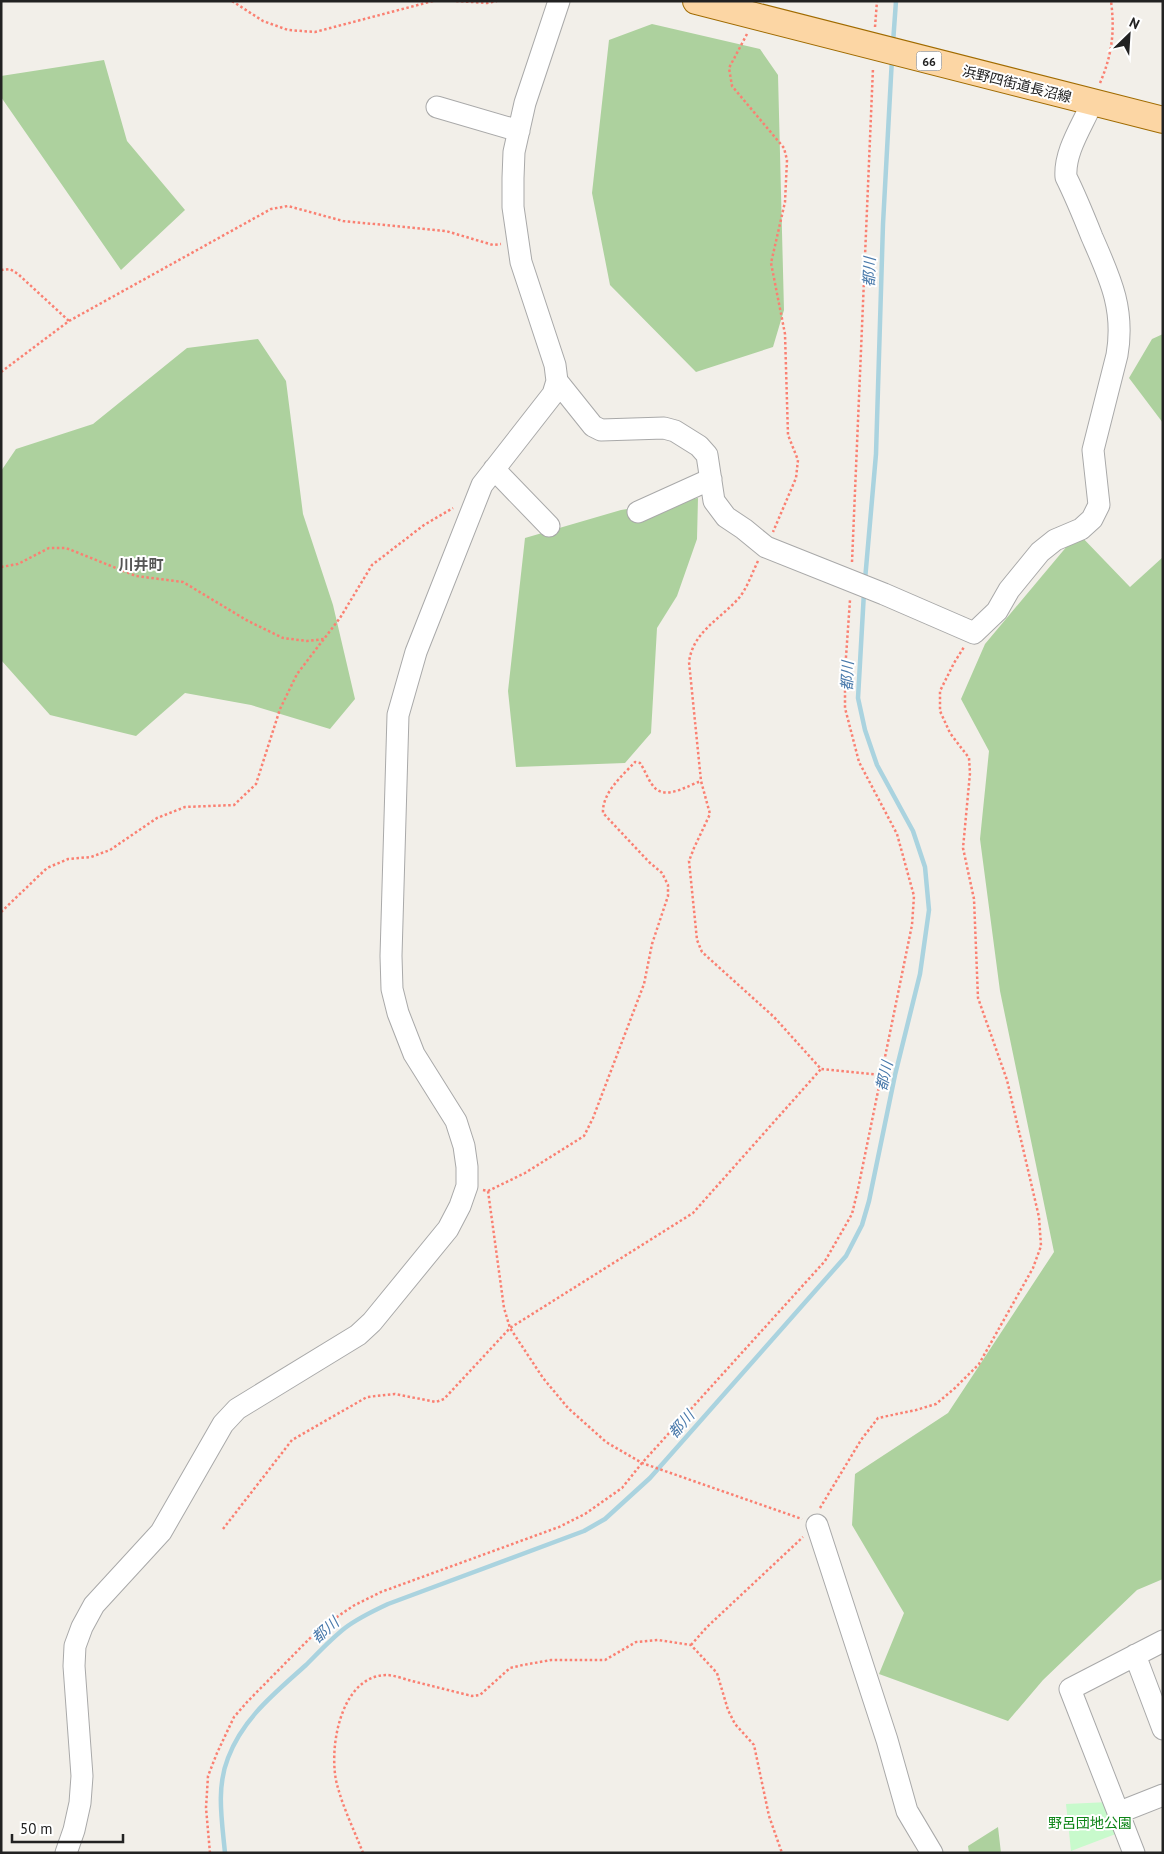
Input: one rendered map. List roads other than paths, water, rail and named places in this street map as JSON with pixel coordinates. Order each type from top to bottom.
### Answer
[{"type":"main road","name":"浜野四街道長沼線","points":[[696,1],[1163,120]]},
{"type":"street","points":[[66,1853],[74,1830],[80,1803],[82,1776],[74,1666],[75,1646],[82,1627],[94,1605],[161,1532],[223,1424],[237,1408],[358,1335],[372,1322],[448,1229],[460,1206],[467,1186],[464,1146],[456,1121],[414,1054],[398,1013],[392,989],[390,956],[398,715],[416,652],[482,485],[553,394],[557,381],[554,365],[521,262],[513,207],[512,178],[514,152],[525,103],[558,1]]},
{"type":"street","points":[[557,381],[593,426],[601,430],[664,428],[675,431],[699,446],[707,455],[714,501],[726,517],[744,528],[766,547],[974,633],[997,611],[1009,590],[1040,552],[1055,540],[1081,529],[1092,520],[1099,505],[1092,450],[1117,355],[1120,340],[1120,322],[1113,286],[1066,177],[1065,168],[1067,157],[1092,103]]},
{"type":"street","points":[[437,107],[519,131]]},
{"type":"street","points":[[494,469],[549,526]]},
{"type":"street","points":[[638,512],[710,479]]},
{"type":"street","points":[[817,1525],[887,1740],[907,1811],[932,1853]]},
{"type":"street","points":[[1134,1853],[1120,1812],[1070,1689],[1163,1640]]},
{"type":"street","points":[[1135,1655],[1163,1729]]},
{"type":"street","points":[[1120,1812],[1163,1795]]},
{"type":"waterway","name":"都川","points":[[893,43],[896,1]]},
{"type":"waterway","name":"都川","points":[[865,580],[876,454],[883,224],[892,58]]},
{"type":"waterway","name":"都川","points":[[225,1853],[221,1817],[224,1769],[234,1744],[242,1731],[251,1718],[272,1696],[340,1632],[366,1615],[388,1604],[584,1531],[605,1519],[650,1478],[846,1256],[862,1225],[869,1201],[895,1075],[920,974],[929,910],[925,867],[913,831],[877,765],[865,730],[858,698],[864,592]]},
{"type":"district","name":"川井町","points":[[141,564]]},
{"type":"park label","name":"野呂団地公園","points":[[1090,1823]]}]
